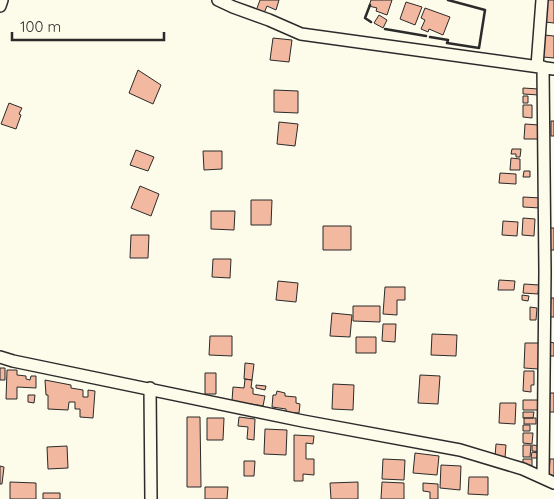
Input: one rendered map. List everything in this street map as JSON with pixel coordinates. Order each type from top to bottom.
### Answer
[{"type":"street","points":[[0,6],[2,0]]},
{"type":"street","points":[[218,0],[302,34],[544,67]]},
{"type":"street","points":[[542,0],[545,272],[543,478]]},
{"type":"street","points":[[0,357],[303,421],[460,450],[522,468],[554,483]]},
{"type":"street","points":[[150,388],[151,499]]},
{"type":"building","points":[[260,0],[279,0],[276,10],[267,6],[264,13],[256,11]]},
{"type":"building","points":[[371,0],[392,0],[387,15],[376,11],[377,8],[369,6]]},
{"type":"building","points":[[547,0],[554,0],[554,23],[545,22]]},
{"type":"building","points":[[406,2],[422,7],[415,25],[400,19]]},
{"type":"building","points":[[425,8],[450,17],[443,35],[429,29],[428,32],[421,29],[425,20],[421,18]]},
{"type":"building","points":[[379,15],[387,20],[383,28],[374,23]]},
{"type":"building","points":[[544,35],[554,36],[554,58],[543,57]]},
{"type":"building","points":[[273,38],[292,40],[289,62],[270,60]]},
{"type":"building","points":[[138,70],[161,85],[153,104],[129,93]]},
{"type":"building","points":[[523,88],[539,89],[539,95],[523,94]]},
{"type":"building","points":[[274,90],[298,91],[298,113],[274,112]]},
{"type":"building","points":[[523,96],[528,96],[528,103],[523,103]]},
{"type":"building","points":[[9,103],[22,108],[16,129],[1,124]]},
{"type":"building","points":[[523,105],[532,105],[532,118],[523,117]]},
{"type":"building","points":[[551,121],[554,121],[554,136],[551,136]]},
{"type":"building","points":[[279,122],[298,124],[295,146],[277,144]]},
{"type":"building","points":[[525,124],[539,125],[538,139],[524,139]]},
{"type":"building","points":[[512,149],[521,149],[520,157],[516,157],[516,154],[511,154]]},
{"type":"building","points":[[136,150],[154,157],[148,171],[130,165]]},
{"type":"building","points":[[203,151],[222,151],[222,169],[204,170]]},
{"type":"building","points":[[511,158],[520,159],[520,170],[510,170]]},
{"type":"building","points":[[524,171],[530,171],[530,177],[523,177]]},
{"type":"building","points":[[500,173],[516,174],[516,184],[499,183]]},
{"type":"building","points":[[140,186],[159,194],[151,216],[131,208]]},
{"type":"building","points":[[523,197],[541,198],[540,208],[523,207]]},
{"type":"building","points":[[251,200],[272,200],[271,225],[251,225]]},
{"type":"building","points":[[211,211],[235,211],[234,230],[211,229]]},
{"type":"building","points":[[523,218],[535,219],[534,236],[522,235]]},
{"type":"building","points":[[503,221],[518,222],[517,236],[502,235]]},
{"type":"building","points":[[323,226],[351,226],[351,250],[323,250]]},
{"type":"building","points":[[550,228],[554,228],[554,250],[550,250]]},
{"type":"building","points":[[131,235],[149,235],[148,258],[130,258]]},
{"type":"building","points":[[213,259],[231,259],[230,278],[212,277]]},
{"type":"building","points":[[499,280],[515,281],[514,290],[498,290]]},
{"type":"building","points":[[278,281],[298,283],[296,302],[276,300]]},
{"type":"building","points":[[524,284],[539,285],[538,294],[523,293]]},
{"type":"building","points":[[385,287],[405,287],[405,300],[397,300],[397,315],[383,314]]},
{"type":"building","points":[[522,295],[529,296],[528,301],[522,300]]},
{"type":"building","points":[[551,298],[554,298],[554,317],[550,317]]},
{"type":"building","points":[[353,306],[380,306],[380,322],[353,321]]},
{"type":"building","points":[[530,307],[537,308],[536,320],[530,320]]},
{"type":"building","points":[[332,313],[352,315],[350,337],[330,336]]},
{"type":"building","points":[[383,324],[396,324],[395,342],[382,341]]},
{"type":"building","points":[[432,334],[457,335],[456,356],[431,355]]},
{"type":"building","points":[[210,336],[232,336],[232,356],[209,355]]},
{"type":"building","points":[[356,337],[376,337],[376,353],[356,353]]},
{"type":"building","points":[[550,342],[554,343],[554,356],[550,356]]},
{"type":"building","points":[[525,343],[540,343],[538,369],[524,368]]},
{"type":"building","points":[[245,363],[254,364],[252,380],[244,379]]},
{"type":"building","points":[[0,368],[5,368],[5,380],[0,380]]},
{"type":"building","points":[[7,370],[17,370],[17,375],[26,376],[26,379],[30,380],[31,376],[36,376],[36,388],[17,387],[17,399],[6,399]]},
{"type":"building","points":[[524,371],[534,371],[534,385],[531,385],[531,392],[523,391]]},
{"type":"building","points":[[205,373],[216,373],[216,394],[205,394]]},
{"type":"building","points":[[420,375],[440,376],[438,404],[418,403]]},
{"type":"building","points":[[245,379],[252,380],[251,388],[253,388],[253,394],[265,396],[263,406],[232,401],[233,387],[244,388]]},
{"type":"building","points":[[45,380],[71,385],[71,388],[83,390],[83,397],[88,397],[88,390],[95,391],[93,418],[80,417],[80,409],[75,409],[75,402],[69,402],[68,410],[48,409]]},
{"type":"building","points":[[333,384],[354,385],[353,410],[332,409]]},
{"type":"building","points":[[256,385],[266,386],[265,390],[256,388]]},
{"type":"building","points":[[277,391],[285,393],[285,396],[296,397],[296,403],[300,404],[299,413],[286,412],[286,409],[272,407],[273,395],[276,395]]},
{"type":"building","points":[[550,393],[554,393],[554,412],[549,412]]},
{"type":"building","points":[[28,395],[35,395],[34,403],[28,402]]},
{"type":"building","points":[[523,400],[542,400],[541,410],[523,410]]},
{"type":"building","points":[[500,403],[516,403],[515,424],[499,423]]},
{"type":"building","points":[[523,412],[534,412],[533,418],[523,418]]},
{"type":"building","points":[[187,417],[200,417],[201,487],[187,487]]},
{"type":"building","points":[[239,417],[255,419],[254,440],[247,439],[248,427],[238,426]]},
{"type":"building","points":[[207,418],[224,418],[223,440],[207,440]]},
{"type":"building","points":[[524,418],[536,418],[536,424],[524,424]]},
{"type":"building","points":[[523,425],[530,425],[530,431],[523,431]]},
{"type":"building","points":[[265,429],[287,430],[286,455],[264,454]]},
{"type":"building","points":[[523,433],[533,433],[532,444],[523,443]]},
{"type":"building","points":[[294,435],[314,436],[313,444],[306,443],[306,459],[314,459],[314,475],[303,474],[303,481],[294,481]]},
{"type":"building","points":[[496,444],[506,445],[505,458],[495,457]]},
{"type":"building","points":[[523,445],[531,445],[530,457],[523,457]]},
{"type":"building","points":[[532,445],[542,446],[542,452],[532,451]]},
{"type":"building","points":[[67,446],[68,468],[48,469],[47,447]]},
{"type":"building","points":[[532,452],[538,453],[537,458],[531,458]]},
{"type":"building","points":[[415,453],[439,456],[437,475],[413,473]]},
{"type":"building","points":[[383,459],[405,460],[404,480],[382,479]]},
{"type":"building","points":[[523,459],[532,459],[532,466],[523,465]]},
{"type":"building","points":[[550,459],[554,459],[554,477],[549,476]]},
{"type":"building","points":[[244,461],[255,461],[254,476],[244,476]]},
{"type":"building","points":[[441,465],[461,466],[460,490],[440,488]]},
{"type":"building","points":[[0,466],[4,467],[2,484],[0,484]]},
{"type":"building","points":[[469,477],[488,477],[488,495],[468,494]]},
{"type":"building","points":[[10,482],[36,483],[36,499],[10,499]]},
{"type":"building","points":[[358,482],[358,499],[331,499],[330,483]]},
{"type":"building","points":[[382,482],[404,483],[404,499],[381,499]]},
{"type":"building","points":[[423,483],[438,484],[438,499],[430,499],[430,492],[423,491]]},
{"type":"building","points":[[205,487],[228,487],[227,499],[205,499]]},
{"type":"building","points":[[43,493],[60,493],[60,499],[43,499]]},
{"type":"wall","points":[[430,37],[448,40],[447,43],[479,48],[485,10],[448,0]]},
{"type":"wall","points":[[370,5],[365,18],[371,22]]},
{"type":"wall","points":[[385,29],[426,36]]}]
